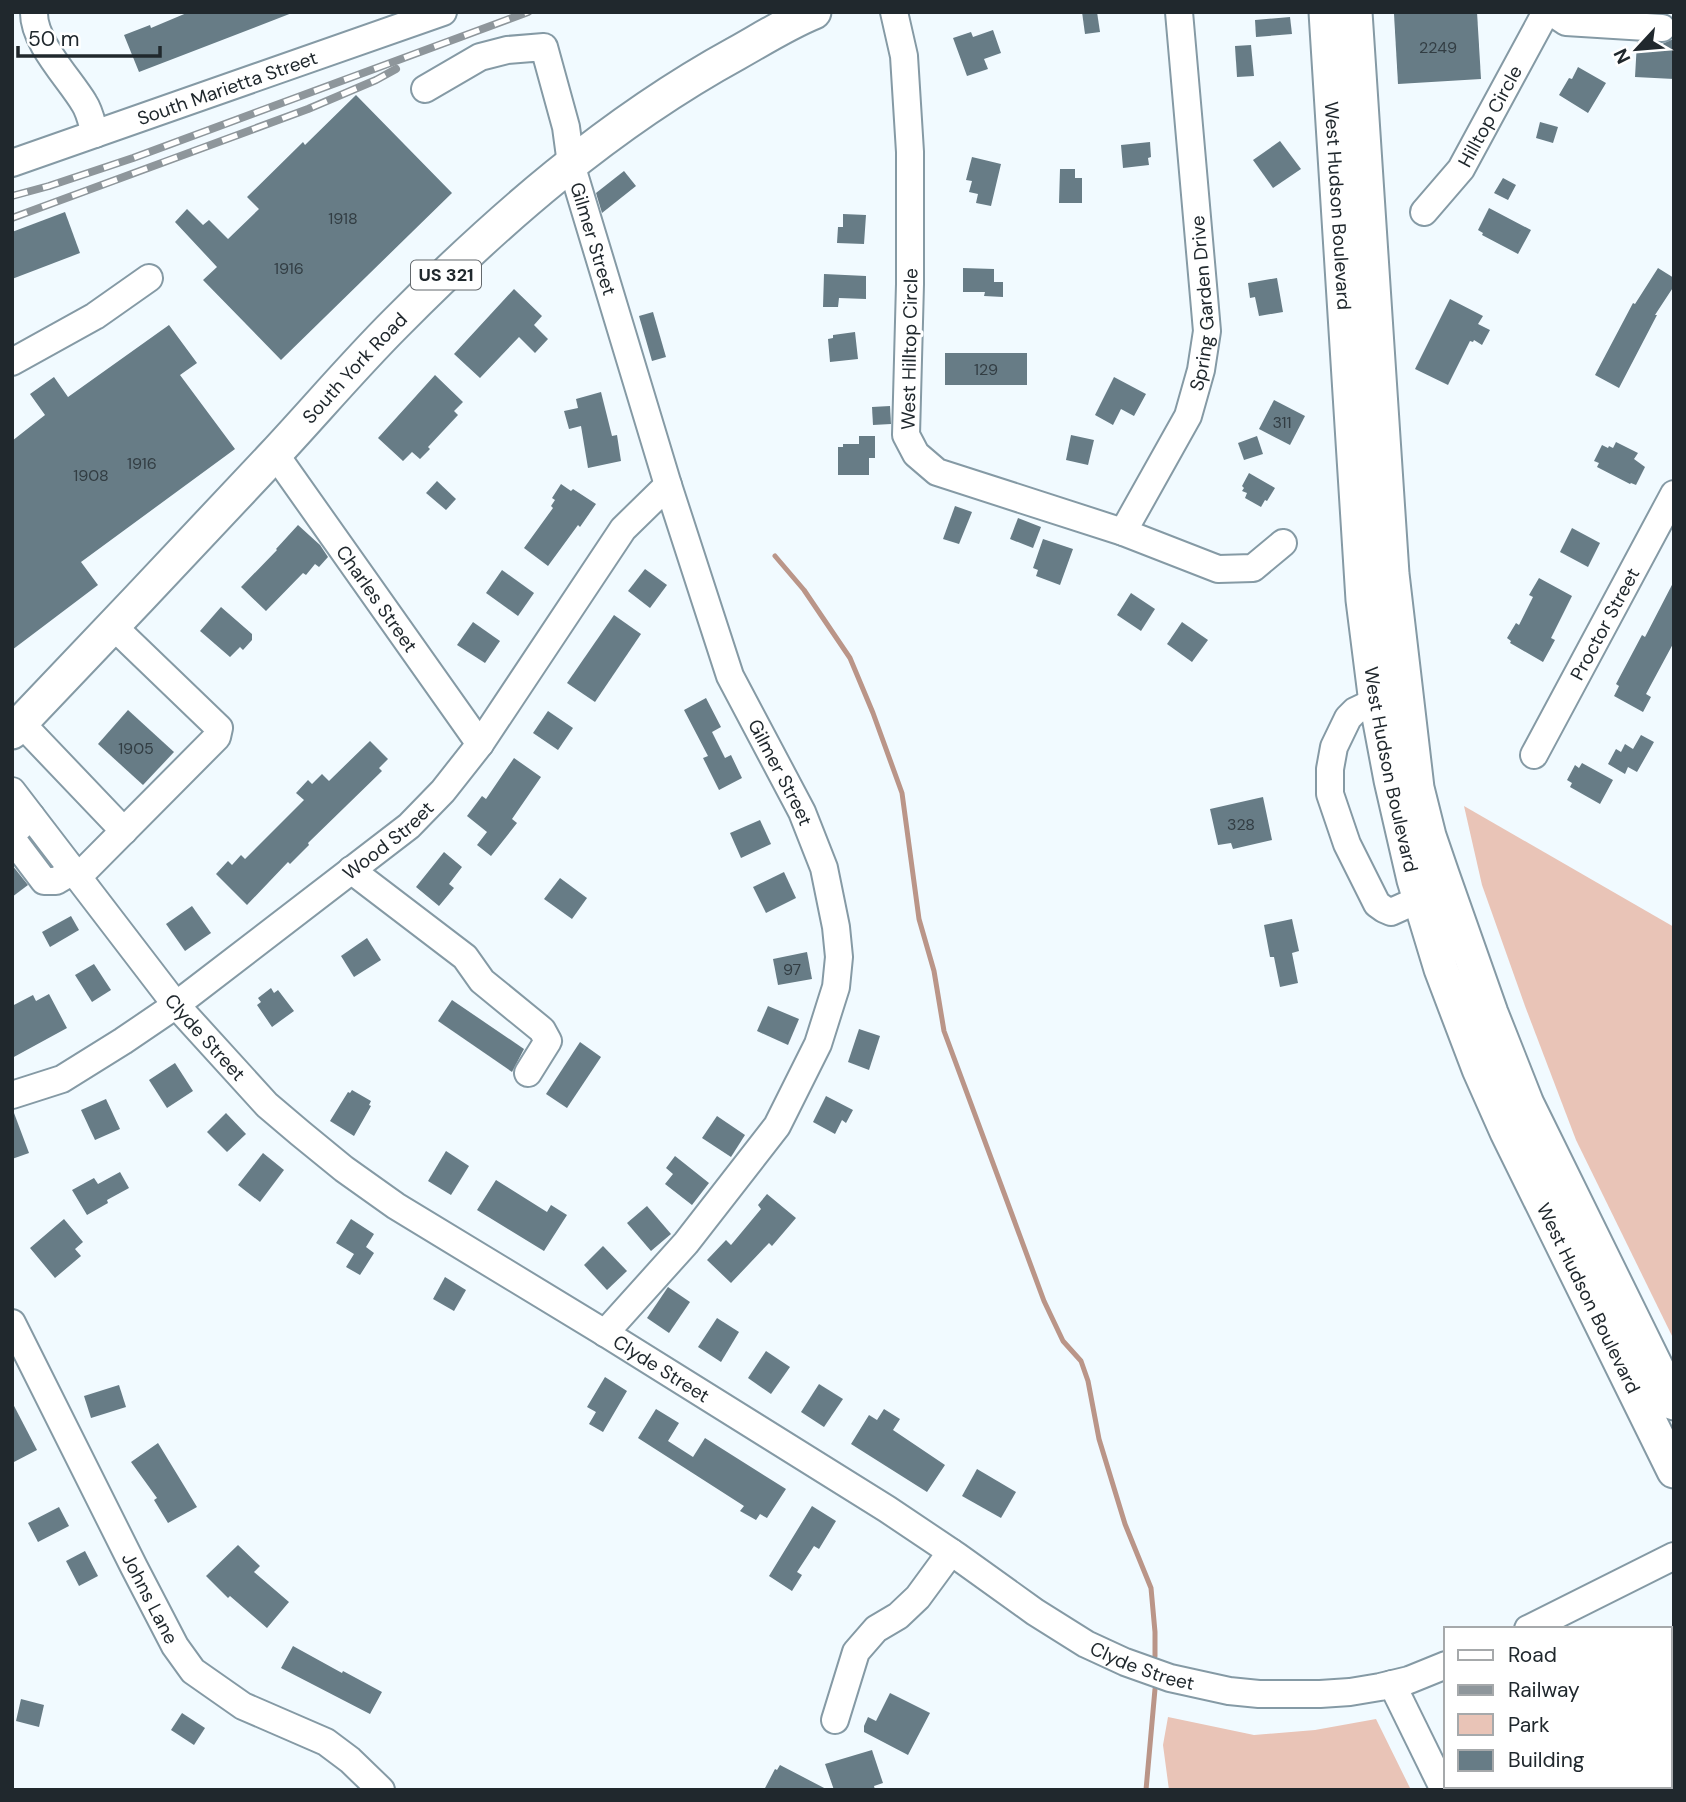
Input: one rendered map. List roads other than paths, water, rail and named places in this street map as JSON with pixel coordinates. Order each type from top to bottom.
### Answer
[{"type":"main road","name":"South York Road","points":[[17,728],[396,323],[516,210],[571,164],[657,100],[699,73],[814,12]]},
{"type":"main road","name":"West Hudson Boulevard","points":[[1326,12],[1363,600],[1429,835],[1491,1013],[1527,1104],[1674,1403]]},
{"type":"main road","name":"West Hudson Boulevard","points":[[1355,12],[1392,574],[1391,780],[1420,899],[1441,969],[1479,1069],[1507,1132],[1674,1471]]},
{"type":"street","points":[[34,12],[38,34],[87,106],[95,134]]},
{"type":"street","name":"South Marietta Street","points":[[12,163],[443,12]]},
{"type":"street","name":"West Hilltop Circle","points":[[894,12],[904,56],[910,152],[906,435],[916,454],[937,472],[1123,532],[1218,569],[1253,568],[1283,542]]},
{"type":"street","name":"Spring Garden Drive","points":[[1123,532],[1188,416],[1202,370],[1207,331],[1179,12]]},
{"type":"street","points":[[1548,12],[1566,22],[1634,20],[1662,28]]},
{"type":"street","name":"Hilltop Circle","points":[[1424,212],[1461,169],[1548,12]]},
{"type":"street","name":"Gilmer Street","points":[[425,89],[480,57],[507,50],[544,47],[566,127],[571,164],[668,485],[730,676],[802,812],[821,858],[836,927],[836,987],[818,1044],[777,1126],[686,1243],[606,1333]]},
{"type":"street","points":[[12,362],[95,316],[149,278]]},
{"type":"street","name":"Charles Street","points":[[275,454],[480,744]]},
{"type":"street","name":"Wood Street","points":[[12,1095],[62,1079],[123,1041],[176,1005],[409,826],[443,791],[480,744],[623,529],[668,485]]},
{"type":"street","name":"Proctor Street","points":[[1534,755],[1674,494]]},
{"type":"street","points":[[31,816],[15,832],[13,840],[44,881],[56,881],[75,874],[124,831],[217,737],[219,728],[113,626]]},
{"type":"street","points":[[1391,697],[1355,711],[1342,727],[1334,747],[1330,769],[1330,794],[1347,844],[1377,904],[1391,912],[1420,899]]},
{"type":"street","points":[[17,728],[124,831]]},
{"type":"street","name":"Clyde Street","points":[[12,791],[176,1005],[267,1105],[344,1169],[396,1206],[606,1333],[887,1510],[1086,1644],[1170,1678],[1229,1691],[1259,1693],[1350,1692],[1409,1680],[1444,1666]]},
{"type":"street","points":[[351,870],[465,957],[482,981],[542,1030],[548,1041],[528,1073]]},
{"type":"street","name":"Johns Lane","points":[[12,1323],[145,1589],[175,1646],[192,1671],[243,1706],[326,1742],[350,1760],[381,1790]]},
{"type":"street","points":[[835,1720],[856,1652],[876,1629],[898,1616],[918,1597],[951,1552]]},
{"type":"street","points":[[1532,1627],[1674,1556]]},
{"type":"street","points":[[1391,1684],[1444,1790]]},
{"type":"waterway","points":[[775,556],[804,590],[850,658],[902,793],[919,919],[934,971],[944,1031],[1044,1301],[1063,1341],[1081,1361],[1088,1381],[1099,1439],[1125,1524],[1151,1588],[1155,1656]]},
{"type":"waterway","points":[[1146,1790],[1155,1689]]},
{"type":"railway","points":[[12,196],[133,158],[528,12]]},
{"type":"railway","points":[[12,218],[308,109],[396,69]]}]
